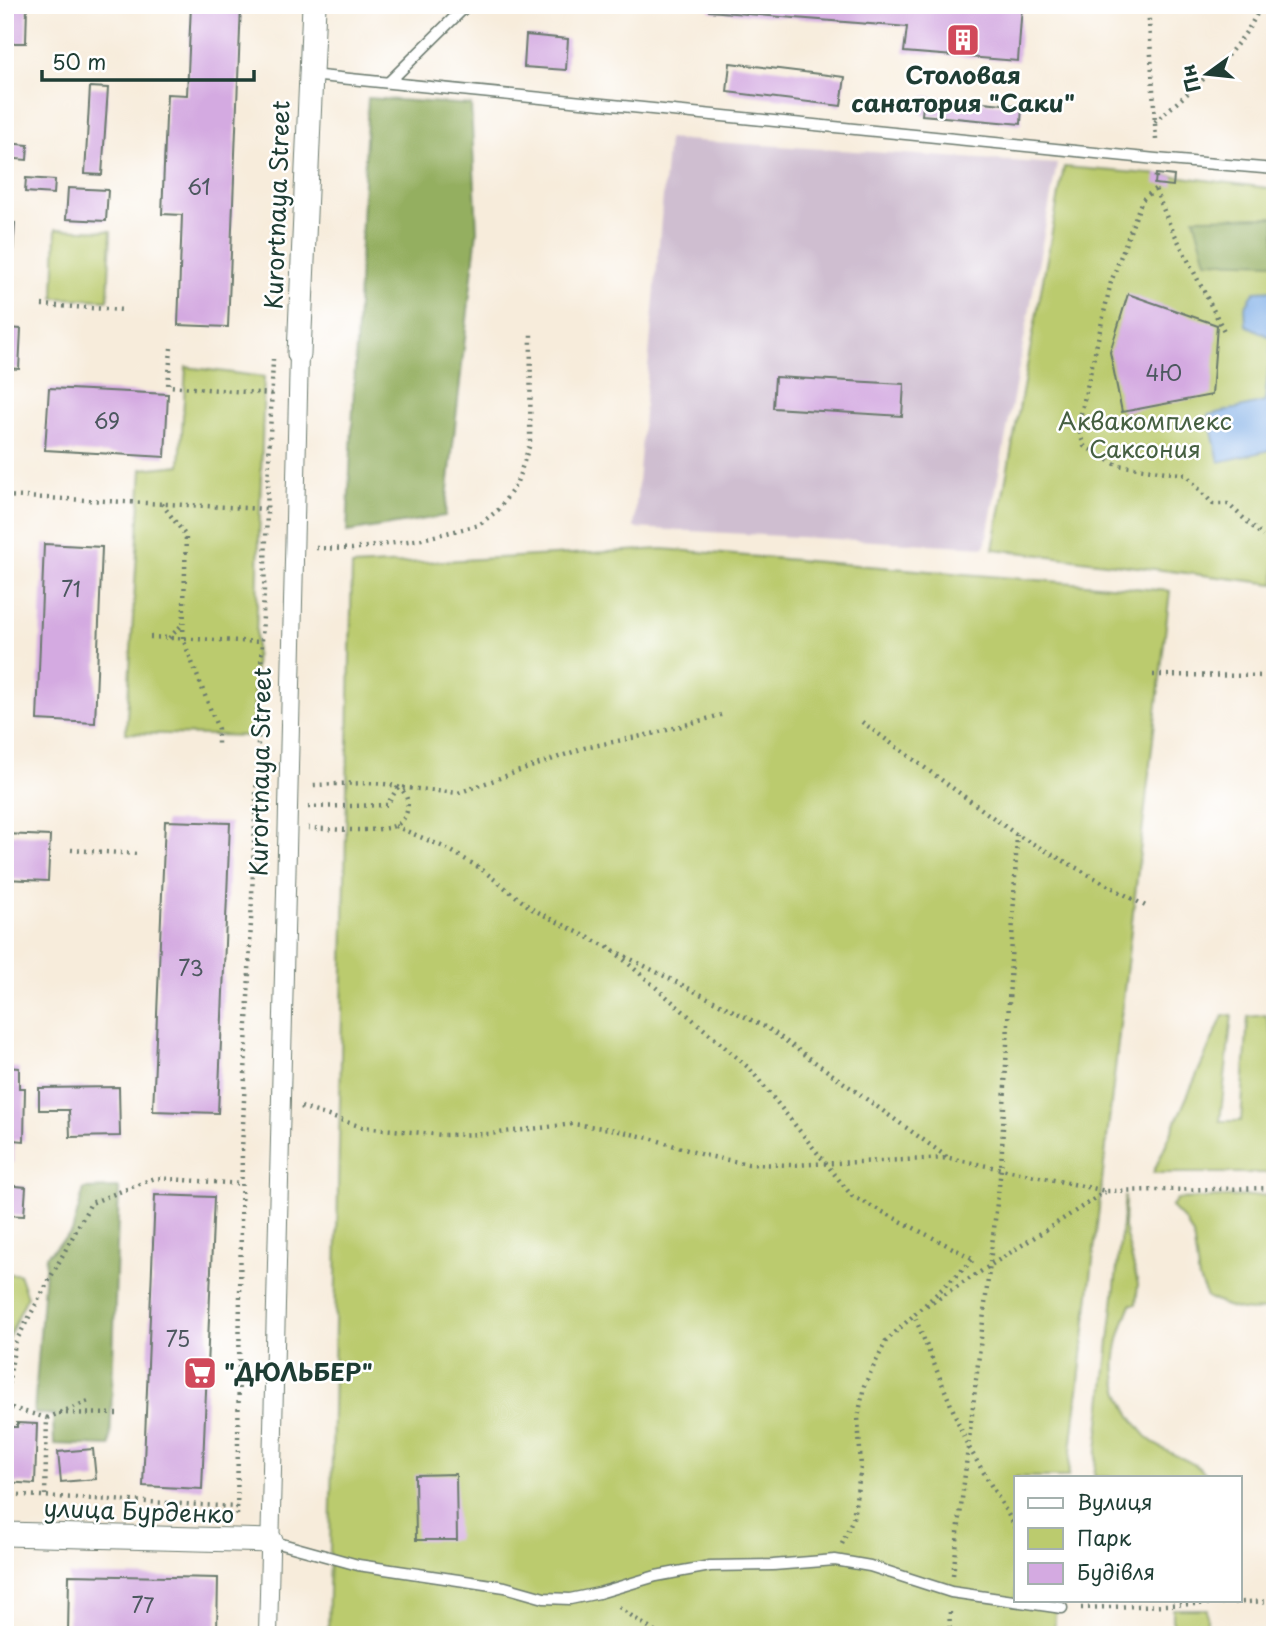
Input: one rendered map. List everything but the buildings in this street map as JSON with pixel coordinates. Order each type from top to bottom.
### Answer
[{"type":"street","name":"Kurortnaya Street","points":[[268,1635],[286,807],[299,354],[314,5]]},
{"type":"street","name":"улица Бурденко","points":[[5,1534],[271,1541]]},
{"type":"lane","points":[[389,82],[467,5]]},
{"type":"lane","points":[[310,75],[1275,169]]},
{"type":"lane","points":[[271,1541],[358,1565],[505,1587],[544,1598],[570,1599],[656,1576],[710,1566],[835,1560],[870,1566],[951,1592],[1014,1601]]},
{"type":"lane","points":[[1020,1602],[1062,1608]]},
{"type":"path","points":[[1148,5],[1156,137]]},
{"type":"path","points":[[1155,122],[1223,60],[1246,33],[1261,5]]},
{"type":"path","points":[[1224,331],[1155,189],[1142,200],[1111,282],[1078,427],[1084,446],[1117,465],[1186,475],[1213,504],[1228,504],[1263,536]]},
{"type":"path","points":[[42,305],[122,310]]},
{"type":"path","points":[[294,548],[352,549],[422,539],[479,525],[498,510],[516,485],[530,444],[531,330]]},
{"type":"path","points":[[171,348],[168,386],[272,394]]},
{"type":"path","points":[[236,1542],[242,1184],[273,353]]},
{"type":"path","points":[[5,496],[267,509]]},
{"type":"path","points":[[162,504],[186,536],[183,639],[218,729],[218,744]]},
{"type":"path","points":[[169,638],[183,624]]},
{"type":"path","points":[[150,637],[262,642]]},
{"type":"path","points":[[1153,675],[1275,676]]},
{"type":"path","points":[[287,785],[383,784],[458,793],[584,748],[656,733],[722,715]]},
{"type":"path","points":[[862,722],[1017,835],[1149,908]]},
{"type":"path","points":[[286,807],[387,805],[398,787]]},
{"type":"path","points":[[286,828],[380,829],[395,826],[405,819],[408,807],[406,796],[398,787]]},
{"type":"path","points":[[395,826],[446,848],[480,868],[532,909],[769,1029],[949,1158]]},
{"type":"path","points":[[949,1635],[967,1444],[1001,1169],[1017,835]]},
{"type":"path","points":[[71,850],[138,854]]},
{"type":"path","points":[[608,946],[750,1069],[852,1196],[974,1259],[886,1341],[864,1386],[858,1418],[862,1467],[853,1518],[835,1560]]},
{"type":"path","points":[[280,1100],[362,1127],[443,1135],[489,1134],[573,1124],[611,1129],[703,1155],[748,1164],[792,1165],[949,1158],[1106,1191],[1275,1188]]},
{"type":"path","points":[[91,1400],[47,1418],[5,1406],[15,1343],[91,1203],[155,1178],[242,1184]]},
{"type":"path","points":[[914,1315],[989,1264],[1106,1191]]},
{"type":"path","points":[[914,1315],[967,1444],[1014,1525]]},
{"type":"path","points":[[59,1413],[120,1414]]},
{"type":"path","points":[[46,1495],[47,1418]]},
{"type":"path","points":[[5,1494],[237,1507]]},
{"type":"path","points":[[599,1593],[659,1635]]},
{"type":"path","points":[[1062,1608],[1275,1601]]},
{"type":"shaded area","points":[[668,139],[1057,164],[985,547],[634,528]]},
{"type":"green space","points":[[368,98],[471,105],[477,231],[445,516],[347,532]]},
{"type":"green space","name":"Аквакомплекс Саксония","points":[[1064,167],[1174,176],[1275,189],[1275,584],[993,549]]},
{"type":"green space","points":[[1275,217],[1275,263],[1206,261],[1194,218]]},
{"type":"green space","points":[[56,229],[111,231],[108,300],[54,298]]},
{"type":"green space","points":[[186,367],[264,377],[253,736],[126,733],[142,469],[180,465]]},
{"type":"green space","points":[[663,549],[1170,591],[1068,1476],[1014,1476],[1014,1602],[1056,1602],[1054,1635],[328,1635],[352,566]]},
{"type":"green space","points":[[1232,1015],[1220,1121],[1241,1121],[1248,1017],[1266,1015],[1275,1045],[1275,1173],[1153,1173],[1223,1016]]},
{"type":"green space","points":[[119,1188],[110,1446],[54,1444],[53,1415],[34,1413],[46,1256],[72,1232],[84,1189]]},
{"type":"green space","points":[[1125,1196],[1124,1227],[1138,1284],[1136,1304],[1131,1304],[1117,1350],[1115,1365],[1120,1393],[1126,1408],[1149,1439],[1197,1466],[1208,1476],[1094,1476]]},
{"type":"green space","points":[[1275,1196],[1275,1306],[1240,1310],[1207,1297],[1199,1280],[1193,1236],[1185,1221],[1171,1207],[1177,1199]]},
{"type":"green space","points":[[5,1274],[19,1274],[27,1297],[5,1346]]},
{"type":"green space","points":[[1173,1609],[1207,1609],[1207,1635],[1173,1635]]},
{"type":"water","points":[[1275,290],[1275,449],[1219,462],[1208,415],[1265,402],[1272,338],[1246,325],[1245,307],[1255,291]]},
{"type":"place","name":"Столовая санатория \"Саки\"","points":[[963,40]]},
{"type":"place","name":"\"ДЮЛЬБЕР\"","points":[[200,1373]]}]
